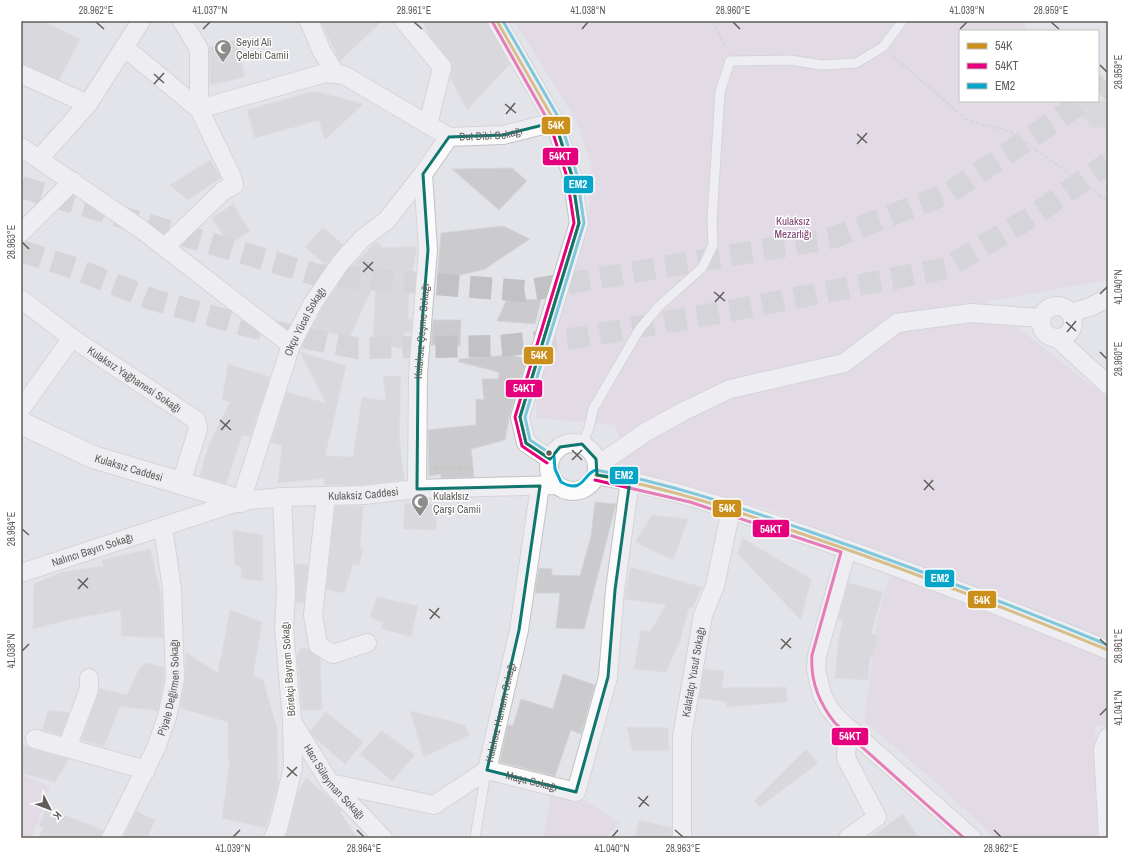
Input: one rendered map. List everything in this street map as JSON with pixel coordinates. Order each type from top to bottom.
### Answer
[{"type":"street","points":[[182,21],[199,49],[199,109]]},
{"type":"street","points":[[309,21],[322,52],[336,74]]},
{"type":"street","points":[[404,21],[442,67],[428,125]]},
{"type":"street","points":[[497,21],[555,122],[572,176],[579,223],[520,417],[526,443],[550,459]]},
{"type":"street","points":[[39,159],[88,104],[124,47],[132,24]]},
{"type":"street","points":[[124,47],[199,109],[232,177],[234,185],[223,192],[165,247]]},
{"type":"street","points":[[199,109],[325,73],[336,74]]},
{"type":"street","points":[[21,74],[88,104]]},
{"type":"street","name":"Dut Dibi Sokağı","points":[[336,74],[344,75],[449,137],[503,135],[555,122]]},
{"type":"street","name":"Okçu Yücel Sokağı","points":[[241,501],[291,345],[313,302],[341,262],[362,239],[387,220],[423,174],[449,137]]},
{"type":"street","points":[[21,147],[73,181],[165,247],[291,345]]},
{"type":"street","name":"Kulaksız Çeşme Sokağı","points":[[417,490],[418,374],[428,250],[423,174]]},
{"type":"street","points":[[21,233],[73,181]]},
{"type":"street","points":[[1070,313],[1090,307],[1108,298]]},
{"type":"street","name":"Kulaksız Yağhanesi Sokağı","points":[[21,299],[72,338],[196,420],[198,428],[188,485]]},
{"type":"street","points":[[1057,338],[1062,337],[1072,328],[1073,322],[1070,313],[1062,306],[1056,306],[1048,309],[1041,318],[1043,330],[1046,334],[1057,338],[1108,385]]},
{"type":"street","points":[[597,470],[646,432],[684,411],[730,389],[844,363],[897,323],[972,313],[1041,318]]},
{"type":"street","points":[[21,409],[72,338]]},
{"type":"street","name":"Kulaksız Caddesi","points":[[21,423],[93,457],[241,501]]},
{"type":"street","points":[[575,443],[582,444],[593,452],[597,470],[593,482],[579,491],[571,491],[548,486],[550,459],[560,447],[575,443]]},
{"type":"street","points":[[597,470],[731,510],[847,549],[1108,650]]},
{"type":"street","name":"Maşa Sokağı","points":[[487,770],[576,792],[608,677],[615,590],[630,480]]},
{"type":"street","points":[[188,485],[198,515]]},
{"type":"street","name":"Kulaksiz Caddesi","points":[[198,515],[241,501],[282,497],[364,495],[417,490],[548,486]]},
{"type":"street","name":"Kulaksız Hamamı Sokağı","points":[[330,783],[434,805],[487,770],[519,630],[548,486]]},
{"type":"street","points":[[326,496],[313,615],[318,645],[333,654],[367,643]]},
{"type":"street","name":"Börekçi Bayram Sokağı","points":[[273,838],[278,828],[293,768],[292,721],[284,628],[286,592],[282,497]]},
{"type":"street","name":"Kalafatçı Yusuf Sokağı","points":[[682,838],[682,737],[703,615],[714,586],[731,510]]},
{"type":"street","name":"Nalıncı Bayırı Sokağı","points":[[21,573],[198,515]]},
{"type":"street","name":"Piyale Değirmen Sokağı","points":[[111,838],[146,770],[167,717],[175,679],[172,589],[163,527]]},
{"type":"street","points":[[847,549],[817,656],[816,669],[822,695],[829,708],[852,731],[972,838]]},
{"type":"street","points":[[67,748],[89,689],[89,678]]},
{"type":"street","name":"Hacı Süleyman Sokağı","points":[[292,721],[330,783],[383,838]]},
{"type":"street","points":[[848,838],[877,818],[846,758],[847,741],[852,731]]},
{"type":"street","points":[[1108,737],[1103,749],[1108,838]]},
{"type":"street","points":[[35,739],[146,770]]},
{"type":"lane","points":[[582,444],[589,428],[593,409],[639,330],[659,306],[702,268],[713,245],[712,219],[720,92],[730,61],[790,60],[822,65],[856,63],[883,47],[902,21]]},
{"type":"lane","points":[[475,838],[487,770]]},
{"type":"path","points":[[713,21],[730,61]]},
{"type":"path","points":[[883,47],[967,120],[1009,131],[1108,202]]},
{"type":"path","points":[[417,469],[473,468]]},
{"type":"highlighted area","points":[[555,122],[572,176],[579,223],[520,417],[526,443],[550,459],[560,447],[582,444],[596,459],[597,475],[630,480],[615,590],[608,677],[576,792],[487,770],[519,630],[540,486],[417,489],[418,374],[428,250],[423,174],[449,137],[503,135]]},
{"type":"green space","name":"Kulaksız Mezarlığı","points":[[514,21],[1024,21],[1028,30],[959,30],[959,102],[1088,102],[1108,120],[1108,280],[985,302],[1108,398],[1108,725],[1095,726],[1097,838],[995,838],[933,780],[864,721],[877,620],[894,558],[763,508],[631,475],[617,466],[615,457],[620,439],[615,425],[536,418],[537,384],[579,258],[588,223],[591,165],[576,120]]},
{"type":"green space","points":[[21,774],[50,787],[32,838],[21,838]]},
{"type":"green space","points":[[551,791],[578,796],[620,823],[606,838],[544,838]]},
{"type":"building","points":[[21,21],[43,21],[80,39],[59,80],[21,64]]},
{"type":"building","points":[[320,21],[382,21],[340,61]]},
{"type":"building","points":[[422,21],[487,21],[510,64],[467,110],[450,77],[452,65],[450,61],[430,36]]},
{"type":"building","name":"Seyid Ali Çelebi Camii","points":[[236,40],[245,77],[210,85],[209,47]]},
{"type":"building","points":[[314,91],[363,104],[325,140],[319,120],[255,138],[247,110]]},
{"type":"building","points":[[1108,101],[1108,132],[1098,126],[1092,129],[1071,102]]},
{"type":"building","points":[[210,160],[221,178],[188,200],[170,185]]},
{"type":"building","points":[[512,168],[527,181],[499,210],[452,169]]},
{"type":"building","points":[[233,204],[250,231],[229,244],[212,218]]},
{"type":"building","points":[[503,226],[530,239],[485,269],[437,281],[441,233]]},
{"type":"building","points":[[323,227],[343,245],[326,265],[305,247]]},
{"type":"building","points":[[376,242],[383,248],[417,246],[411,280],[409,280],[408,319],[412,319],[411,332],[404,333],[403,349],[373,342],[376,280],[349,338],[312,327],[322,308],[349,269]]},
{"type":"building","points":[[541,299],[535,324],[497,321],[506,301]]},
{"type":"building","points":[[433,320],[461,320],[460,346],[431,345]]},
{"type":"building","points":[[300,352],[346,366],[325,456],[353,457],[362,397],[386,401],[383,376],[401,376],[399,438],[404,480],[363,485],[325,485],[324,478],[278,483],[282,445],[271,442],[287,392],[326,403]]},
{"type":"building","points":[[510,355],[527,359],[510,414],[505,440],[471,449],[474,477],[441,478],[441,474],[429,476],[428,430],[476,425],[476,399],[484,400],[482,379],[498,379],[499,372],[459,362],[459,359]]},
{"type":"building","points":[[228,364],[270,377],[250,437],[242,435],[226,484],[200,476],[209,444],[230,402],[222,400]]},
{"type":"building","points":[[595,502],[616,504],[584,629],[556,628],[560,593],[535,593],[539,568],[552,569],[552,575],[580,576],[591,536]]},
{"type":"building","name":"Kulaklsız Çarşı Camii","points":[[405,503],[437,505],[436,530],[403,529]]},
{"type":"building","points":[[335,506],[363,506],[360,549],[363,549],[359,565],[353,564],[344,593],[326,589]]},
{"type":"building","points":[[652,515],[688,519],[673,560],[635,542]]},
{"type":"building","points":[[233,530],[263,535],[263,581],[241,578],[241,566],[235,565]]},
{"type":"building","points":[[742,538],[811,579],[801,620],[738,554]]},
{"type":"building","points":[[150,549],[161,594],[163,638],[121,636],[121,610],[71,619],[33,629],[34,584],[62,572],[104,566],[102,560]]},
{"type":"building","points":[[295,563],[308,565],[304,603],[296,602]]},
{"type":"building","points":[[630,567],[702,587],[692,608],[689,607],[680,640],[666,672],[634,669],[641,630],[650,632],[666,605],[625,599]]},
{"type":"building","points":[[848,583],[883,592],[871,634],[878,636],[873,657],[870,657],[868,680],[835,678],[838,644],[843,620],[838,619]]},
{"type":"building","points":[[377,597],[418,606],[411,637],[381,628],[383,623],[370,617]]},
{"type":"building","points":[[230,610],[262,622],[253,675],[263,680],[277,728],[278,784],[266,828],[222,818],[230,760],[228,760],[228,722],[180,708],[185,681],[186,653],[218,673]]},
{"type":"building","points":[[301,648],[309,649],[320,658],[322,710],[302,710],[297,654]]},
{"type":"building","points":[[146,663],[164,667],[164,678],[158,711],[120,706],[104,746],[81,740],[100,689],[127,695],[139,669]]},
{"type":"building","points":[[704,669],[724,671],[722,688],[786,687],[787,702],[726,707],[727,702],[699,698]]},
{"type":"building","points":[[563,674],[595,685],[581,734],[571,730],[555,776],[500,762],[508,725],[513,726],[521,699],[553,709]]},
{"type":"building","points":[[48,710],[69,713],[61,735],[43,730]]},
{"type":"building","points":[[410,711],[465,725],[469,735],[424,757]]},
{"type":"building","points":[[326,712],[363,742],[345,764],[315,738],[310,731]]},
{"type":"building","points":[[627,727],[668,728],[669,751],[632,750]]},
{"type":"building","points":[[382,731],[415,755],[392,781],[360,754]]},
{"type":"building","points":[[21,744],[32,749],[69,759],[55,782],[21,773]]},
{"type":"building","points":[[806,749],[818,763],[760,807],[754,801]]},
{"type":"building","points":[[306,777],[342,810],[340,812],[357,838],[285,838],[297,795]]},
{"type":"building","points":[[46,808],[103,830],[101,838],[39,838],[43,827],[39,826]]},
{"type":"building","points":[[136,811],[155,820],[147,838],[123,838]]},
{"type":"building","points":[[903,814],[919,838],[869,838]]},
{"type":"building","points":[[639,820],[672,828],[672,838],[635,838]]},
{"type":"tunnel","points":[[1099,90],[1108,84]]},
{"type":"tunnel","points":[[21,187],[317,275],[524,291],[832,238],[949,193],[1083,102]]},
{"type":"tunnel","points":[[21,251],[74,268],[154,300],[251,327],[357,348],[497,346],[570,339],[735,310],[946,268],[1033,216],[1108,163]]},
{"type":"transit line","name":"54K","points":[[497,21],[555,122],[572,176],[579,223],[520,417],[526,443],[550,459]]},
{"type":"transit line","name":"EM2","points":[[503,21],[560,120],[577,175],[584,223],[525,417],[530,440],[554,456],[555,469],[561,482],[574,486],[579,485],[588,475],[596,470],[623,475],[704,496],[846,544],[996,600],[1108,645]]},
{"type":"transit line","name":"54KT","points":[[493,23],[550,124],[567,177],[574,223],[515,417],[522,446],[547,463]]},
{"type":"transit line","name":"54K","points":[[596,475],[624,480],[678,494],[758,519],[923,577],[1108,650]]},
{"type":"transit line","name":"54KT","points":[[595,480],[690,502],[841,552],[812,655],[812,674],[820,700],[835,723],[964,838]]},
{"type":"place","name":"Seyid Ali Çelebi Camii","points":[[223,63]]},
{"type":"place","name":"Kulaklsız Çarşı Camii","points":[[420,517]]}]
